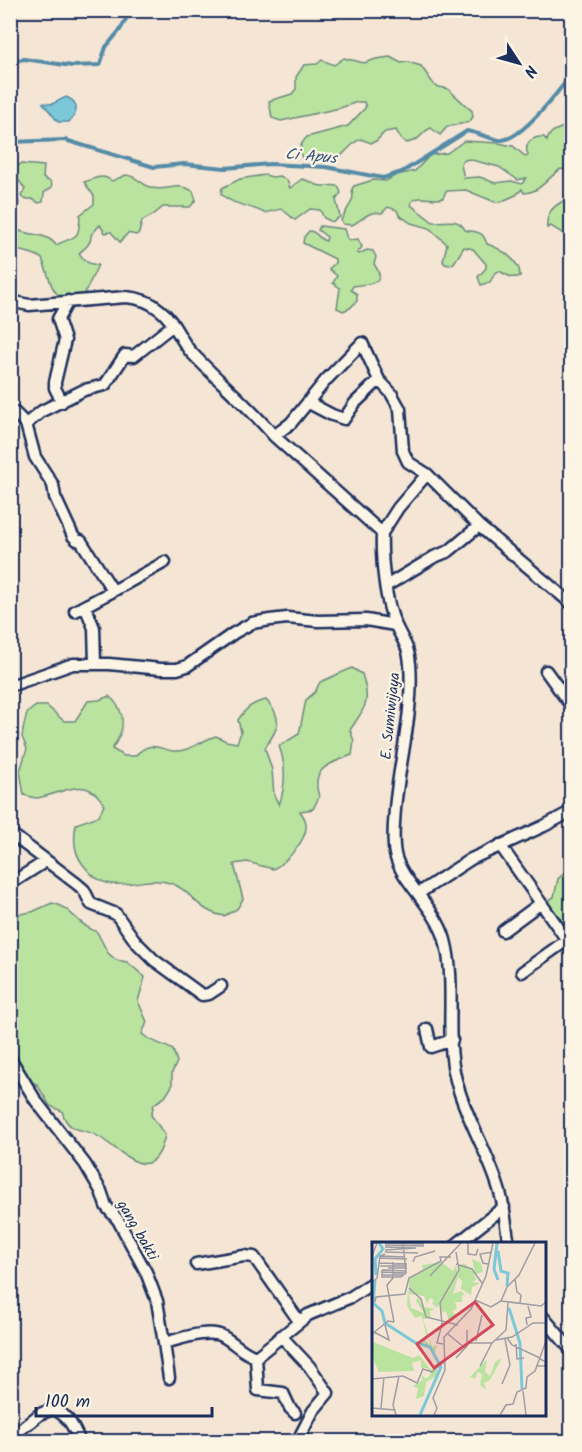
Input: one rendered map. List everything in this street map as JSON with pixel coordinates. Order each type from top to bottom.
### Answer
[{"type":"street","points":[[10,301],[29,305],[126,297],[137,298],[158,308],[188,348],[260,419],[274,436],[382,533],[398,508],[427,474]]},
{"type":"street","points":[[62,402],[55,388],[65,340],[58,319],[68,300]]},
{"type":"street","points":[[26,424],[42,411],[84,390],[105,385],[126,355],[136,355],[173,325]]},
{"type":"street","points":[[274,436],[291,423],[326,380],[362,343],[379,380],[391,393],[400,409],[400,431],[404,456],[408,462],[427,474],[479,526],[572,604]]},
{"type":"street","points":[[309,403],[343,419],[366,391],[379,380]]},
{"type":"street","points":[[10,416],[15,413],[26,424],[35,457],[53,485],[55,497],[73,536],[81,541],[113,591]]},
{"type":"street","points":[[386,586],[434,557],[450,551],[479,526]]},
{"type":"street","name":"E. Sumiwijaya","points":[[382,533],[381,556],[385,568],[386,586],[395,626],[407,645],[410,664],[410,691],[393,837],[395,856],[435,916],[445,939],[450,971],[455,1078],[464,1106],[498,1184],[509,1242]]},
{"type":"street","points":[[95,663],[94,628],[80,608],[165,562]]},
{"type":"street","points":[[10,686],[44,676],[65,666],[95,663],[177,669],[187,666],[252,623],[270,620],[286,618],[318,621],[366,620],[395,626]]},
{"type":"street","points":[[546,671],[572,707]]},
{"type":"street","points":[[418,893],[471,859],[572,811]]},
{"type":"street","points":[[12,836],[84,890],[91,904],[116,914],[142,949],[175,976],[202,995],[209,994],[221,986]]},
{"type":"street","points":[[500,844],[567,940],[522,972]]},
{"type":"street","points":[[10,884],[46,861]]},
{"type":"street","points":[[503,931],[541,903]]},
{"type":"street","points":[[427,1029],[431,1047],[452,1040]]},
{"type":"street","name":"gang bakti","points":[[10,1058],[36,1101],[85,1164],[101,1191],[106,1206],[118,1220],[146,1272],[157,1301],[169,1378]]},
{"type":"street","points":[[459,1242],[504,1207]]},
{"type":"street","points":[[196,1264],[244,1256],[254,1257],[299,1321]]},
{"type":"street","points":[[256,1358],[299,1321],[315,1311],[351,1297],[372,1283]]},
{"type":"street","points":[[546,1320],[572,1351]]},
{"type":"street","points":[[164,1343],[203,1334],[214,1334],[223,1336],[247,1355],[256,1358]]},
{"type":"street","points":[[281,1336],[309,1366],[328,1393],[313,1411],[297,1442]]},
{"type":"street","points":[[256,1358],[258,1390],[283,1393],[295,1413]]},
{"type":"street","points":[[10,1438],[40,1414],[52,1409],[65,1414],[80,1442]]},
{"type":"green space","points":[[390,57],[401,63],[408,62],[421,66],[435,86],[448,89],[472,111],[473,117],[469,122],[447,127],[440,135],[431,128],[416,140],[407,143],[402,140],[396,130],[385,132],[371,143],[361,139],[341,156],[303,159],[300,148],[307,137],[348,126],[366,107],[364,102],[281,121],[272,118],[269,101],[292,94],[296,89],[296,77],[304,65],[317,64],[322,60],[334,65],[344,58],[364,63]]},
{"type":"green space","points":[[571,126],[571,171],[561,169],[535,190],[524,193],[522,189],[516,195],[500,202],[466,190],[446,191],[443,198],[439,199],[420,198],[412,201],[411,205],[433,222],[459,223],[465,230],[481,234],[487,244],[513,260],[520,276],[512,277],[499,271],[495,273],[490,282],[481,285],[478,277],[486,268],[486,264],[473,249],[464,247],[454,263],[445,264],[443,261],[447,244],[429,228],[411,223],[399,215],[397,210],[388,207],[382,213],[369,214],[352,225],[343,224],[341,220],[351,203],[354,186],[373,180],[386,181],[396,175],[415,171],[430,155],[447,153],[464,141],[513,146],[526,157],[530,141],[544,137],[547,141],[552,132]],"holes":[[[468,159],[499,167],[518,180],[526,178],[522,184],[511,181],[495,183],[480,177],[464,178],[461,165]]]},
{"type":"green space","points":[[21,164],[44,166],[43,178],[51,182],[52,187],[44,193],[43,202],[24,199],[21,196],[25,189],[17,178],[15,170]]},
{"type":"green space","points":[[126,175],[152,188],[187,188],[193,191],[196,200],[190,207],[163,207],[142,221],[139,233],[136,235],[128,233],[120,242],[111,232],[105,233],[100,225],[91,235],[88,245],[79,253],[87,262],[98,265],[83,297],[68,298],[58,295],[52,287],[42,259],[32,253],[11,249],[11,192],[19,203],[12,219],[13,228],[42,236],[56,245],[77,234],[80,215],[94,204],[94,196],[84,182],[101,177],[112,181]]},
{"type":"green space","points":[[265,175],[280,176],[287,180],[290,188],[302,179],[320,186],[338,186],[341,193],[336,200],[340,217],[332,222],[324,218],[320,210],[310,209],[295,220],[282,209],[264,213],[225,198],[221,194],[222,188],[240,179]]},
{"type":"green space","points":[[563,201],[571,203],[571,249],[567,236],[551,226],[547,228],[550,212]]},
{"type":"green space","points":[[320,226],[344,229],[347,238],[358,239],[362,247],[357,253],[373,251],[376,257],[374,264],[378,271],[378,280],[370,284],[353,286],[351,290],[357,294],[357,301],[343,311],[337,308],[340,288],[333,283],[337,276],[329,269],[335,263],[335,259],[303,243],[309,231],[326,241],[327,237],[318,230]]},
{"type":"green space","points":[[352,668],[362,674],[366,698],[363,709],[350,730],[354,741],[352,755],[329,765],[319,773],[317,787],[319,797],[313,809],[300,811],[306,822],[304,837],[284,862],[273,869],[247,862],[234,864],[243,899],[237,909],[224,916],[205,909],[176,885],[170,883],[147,881],[115,884],[95,877],[81,862],[75,842],[76,824],[99,816],[104,805],[90,790],[74,788],[37,798],[24,795],[20,771],[27,749],[22,737],[27,713],[36,706],[47,706],[64,721],[75,721],[88,701],[109,696],[122,715],[120,735],[112,749],[124,756],[135,756],[142,750],[154,746],[170,751],[184,750],[216,736],[237,743],[241,732],[238,720],[250,707],[266,700],[276,713],[277,719],[276,730],[265,748],[272,770],[274,795],[279,805],[284,775],[279,746],[299,734],[306,700],[315,692],[320,682]]},
{"type":"green space","points":[[571,867],[571,954],[565,946],[547,905],[554,897],[558,879]]},
{"type":"green space","points":[[52,903],[64,908],[84,925],[97,932],[108,953],[116,960],[127,962],[145,977],[138,1001],[147,1022],[142,1034],[173,1050],[177,1062],[172,1073],[172,1086],[165,1097],[154,1104],[151,1115],[165,1135],[160,1151],[154,1160],[147,1163],[129,1158],[94,1134],[72,1127],[68,1124],[62,1111],[50,1106],[37,1084],[12,1074],[10,1064],[10,921],[19,914],[32,912]]},
{"type":"water","points":[[66,97],[74,102],[76,111],[69,122],[58,122],[43,103],[52,104]]},
{"type":"waterway","points":[[10,62],[24,59],[72,66],[100,65],[106,47],[120,30],[131,10]]},
{"type":"waterway","name":"Ci Apus","points":[[10,142],[65,140],[154,167],[184,164],[225,168],[270,164],[326,167],[383,178],[402,172],[467,131],[499,140],[508,139],[539,114],[572,74]]}]
